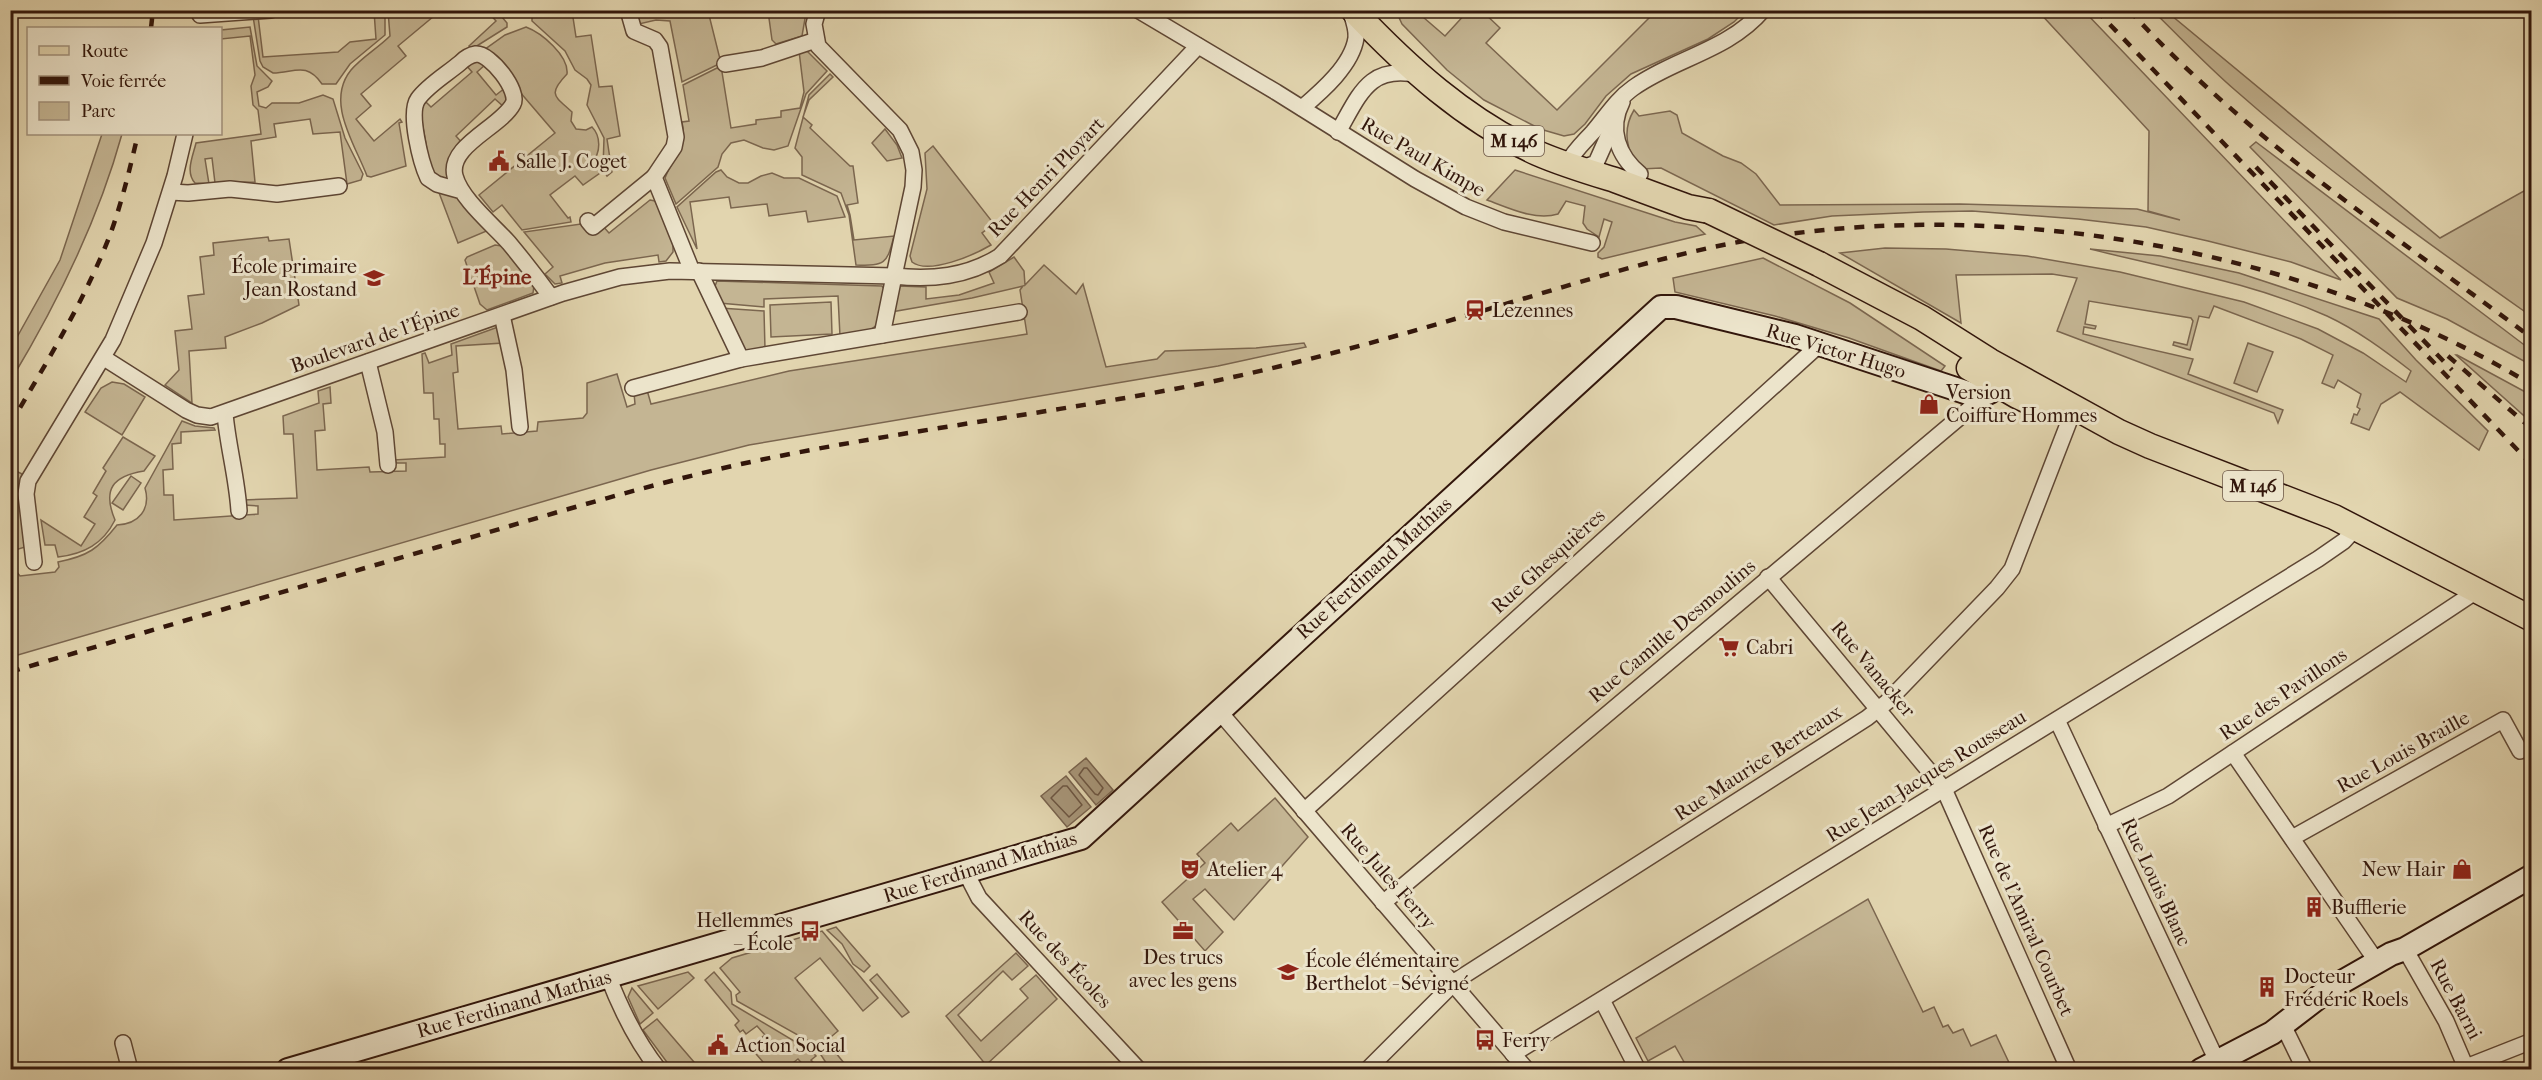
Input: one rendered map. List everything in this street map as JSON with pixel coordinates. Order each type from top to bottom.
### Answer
[{"type":"main road","name":"M 146","points":[[1351,10],[1388,48],[1419,75],[1461,109],[1501,134],[1535,152],[1640,174],[1686,195],[1709,211],[1819,264],[1922,318],[1990,361]]},
{"type":"main road","name":"M 146","points":[[1367,10],[1440,83],[1481,113],[1525,138],[1688,207],[1709,211]]},
{"type":"main road","name":"M 146","points":[[1870,291],[1993,389]]},
{"type":"main road","name":"Rue Victor Hugo","points":[[1990,361],[2074,415]]},
{"type":"main road","name":"Rue Victor Hugo","points":[[1993,389],[2074,415],[2356,528]]},
{"type":"main road","name":"M 146","points":[[2356,528],[2532,619]]},
{"type":"street","points":[[200,18],[271,10]]},
{"type":"street","points":[[588,221],[593,227],[654,177],[674,147],[676,137],[659,43],[634,31],[628,10]]},
{"type":"street","points":[[818,10],[814,24],[816,40],[823,53],[900,130],[911,152],[914,187],[882,335]]},
{"type":"street","name":"Rue Paul Kimpe","points":[[1138,10],[1302,108],[1439,194],[1504,222],[1592,243]]},
{"type":"street","points":[[1302,108],[1332,80],[1352,50],[1356,33],[1351,10]]},
{"type":"street","points":[[1580,161],[1620,98],[1658,73],[1730,40],[1763,10]]},
{"type":"street","points":[[725,64],[762,58],[816,40]]},
{"type":"street","name":"Rue Henri Ployart","points":[[894,276],[925,279],[953,275],[1000,256],[1198,46]]},
{"type":"street","points":[[462,191],[437,184],[428,178],[420,156],[415,108],[419,97],[462,61],[475,54],[491,60],[513,90],[514,99],[508,109],[458,158],[454,173],[462,191],[508,242],[551,297]]},
{"type":"street","name":"Rue Paul Kimpe","points":[[1338,132],[1374,79],[1390,72],[1419,75]]},
{"type":"street","points":[[1580,161],[1616,115],[1633,88]]},
{"type":"street","points":[[1616,115],[1615,133],[1619,147],[1626,162],[1640,174]]},
{"type":"street","points":[[34,562],[26,494],[28,481],[104,358],[140,281],[171,192],[185,135]]},
{"type":"street","points":[[654,177],[696,271],[741,359]]},
{"type":"street","points":[[171,192],[188,193],[230,189],[277,194],[339,186]]},
{"type":"street","name":"Boulevard de l'Épine","points":[[104,358],[197,415],[211,417],[225,414],[551,297],[627,276],[657,272],[696,271],[894,276]]},
{"type":"street","name":"Rue Victor Hugo","points":[[1671,306],[1719,316],[1820,344],[1974,394],[1993,389]]},
{"type":"street","name":"Rue Ferdinand Mathias","points":[[288,1070],[1081,838],[1645,320],[1661,307],[1671,306]]},
{"type":"street","points":[[633,388],[741,359],[1019,312]]},
{"type":"street","points":[[502,315],[513,369],[520,427]]},
{"type":"street","name":"Rue Ghesquières","points":[[1304,811],[1820,344]]},
{"type":"street","points":[[1990,361],[1998,375],[1993,389]]},
{"type":"street","points":[[368,362],[385,432],[387,465]]},
{"type":"street","name":"Rue Camille Desmoulins","points":[[1383,903],[1993,389]]},
{"type":"street","points":[[225,414],[228,448],[238,483],[239,511]]},
{"type":"street","name":"Rue Maurice Berteaux","points":[[1367,1070],[1453,984],[1879,709],[1989,596],[2012,569],[2074,415]]},
{"type":"street","name":"Rue Jean-Jacques Rousseau","points":[[1513,1054],[2318,559],[2344,541],[2356,528]]},
{"type":"street","name":"Rue Vanacker","points":[[1768,577],[1944,789]]},
{"type":"street","name":"Rue des Pavillons","points":[[2106,826],[2157,803],[2478,590]]},
{"type":"street","name":"Rue Jules Ferry","points":[[1218,710],[1527,1070]]},
{"type":"street","name":"Rue Louis Blanc","points":[[2056,720],[2106,826],[2209,1065]]},
{"type":"street","name":"Rue Louis Braille","points":[[2292,838],[2503,720],[2520,751]]},
{"type":"street","points":[[2233,753],[2377,962]]},
{"type":"street","name":"Rue de l'Amiral Courbet","points":[[1944,789],[2068,1070]]},
{"type":"street","name":"Rue des Écoles","points":[[966,873],[980,898],[1139,1070]]},
{"type":"street","points":[[2209,1065],[2283,1025],[2328,990],[2532,876]]},
{"type":"street","name":"Rue Barni","points":[[2405,949],[2446,1021],[2466,1068]]},
{"type":"street","points":[[608,976],[629,1026],[659,1070]]},
{"type":"street","points":[[1602,1000],[1638,1070]]},
{"type":"street","points":[[2283,1025],[2305,1070]]},
{"type":"street","points":[[2466,1068],[2532,1041]]},
{"type":"street","points":[[123,1043],[130,1070]]},
{"type":"green space","points":[[374,11],[379,11],[379,15],[385,15],[385,35],[350,64],[336,84],[322,84],[305,70],[273,73],[263,67],[260,61],[253,16],[258,16],[263,57],[338,52],[350,42],[376,39]]},
{"type":"green space","points":[[388,11],[440,11],[398,46],[406,56],[361,94],[371,106],[356,119],[374,141],[400,119],[402,122],[399,123],[406,166],[371,177],[367,176],[350,137],[341,109],[341,96],[344,82],[351,70],[390,36]]},
{"type":"green space","points":[[487,11],[497,11],[507,23],[507,27],[472,49],[469,46],[496,21]]},
{"type":"green space","points":[[532,11],[572,11],[576,37],[591,35],[599,87],[612,86],[620,136],[607,139],[612,172],[607,176],[603,169],[604,138],[587,105],[591,85],[575,70],[565,51],[532,21]]},
{"type":"green space","points":[[633,11],[708,11],[721,63],[682,82],[670,21],[656,20],[639,24]]},
{"type":"green space","points":[[768,11],[806,13],[802,36],[776,44],[772,40]]},
{"type":"green space","points":[[1396,11],[1416,11],[1445,36],[1468,11],[1482,11],[1500,28],[1486,43],[1557,110],[1656,11],[1745,11],[1734,22],[1708,39],[1631,74],[1606,96],[1585,124],[1574,134],[1564,136],[1540,129],[1484,100],[1447,70],[1402,24]]},
{"type":"green space","points":[[2038,11],[2084,11],[2341,280],[2291,262],[2208,241],[2146,227],[2078,219],[1972,211],[1832,216],[1774,225],[1661,168],[1641,169],[1629,148],[1628,125],[1634,110],[1639,116],[1670,111],[1677,115],[1682,133],[1723,156],[1741,163],[1756,174],[1780,205],[1960,204],[2137,209],[2180,220],[2148,211],[2149,131]]},
{"type":"green space","points":[[2153,11],[2166,11],[2440,238],[2531,187],[2531,316],[2417,235],[2306,150],[2203,61]]},
{"type":"green space","points":[[250,27],[257,66],[272,81],[268,87],[257,92],[259,106],[266,108],[272,103],[299,103],[323,95],[333,99],[345,138],[363,174],[361,180],[347,184],[340,132],[313,134],[310,119],[274,124],[276,137],[251,141],[255,182],[215,183],[212,158],[205,159],[209,184],[195,183],[190,169],[196,143],[261,134],[258,110],[253,105],[251,86],[255,75],[250,36],[222,39],[222,30]]},
{"type":"green space","points":[[526,27],[547,40],[564,60],[567,74],[557,87],[556,95],[572,112],[571,121],[576,129],[586,130],[592,127],[595,131],[598,149],[592,162],[600,173],[583,185],[575,176],[550,195],[568,218],[570,217],[571,222],[522,230],[502,205],[493,212],[479,195],[555,133],[484,50],[505,35]]},
{"type":"green space","points":[[806,50],[827,71],[806,94],[788,146],[774,150],[744,140],[731,143],[722,154],[718,167],[676,204],[665,178],[682,147],[682,122],[689,121],[683,85],[721,66],[731,128],[756,124],[756,120],[781,117],[781,111],[800,108],[804,92],[799,51]]},
{"type":"green space","points":[[474,60],[485,65],[477,72],[496,95],[505,88],[508,100],[504,107],[495,99],[456,136],[463,144],[452,181],[431,173],[420,110],[424,100],[431,107],[472,72],[465,64]]},
{"type":"green space","points":[[830,74],[833,77],[809,100],[804,115],[809,95]]},
{"type":"green space","points":[[803,117],[812,125],[810,128],[850,166],[853,166],[858,203],[847,205],[850,215],[854,240],[894,236],[887,258],[879,264],[856,265],[849,215],[841,193],[802,175],[802,157],[795,148]]},
{"type":"green space","points":[[885,129],[897,145],[902,158],[887,161],[872,143]]},
{"type":"green space","points":[[102,135],[122,135],[89,230],[45,321],[11,380],[11,348],[60,260]]},
{"type":"green space","points":[[2256,142],[2531,350],[2531,365],[2447,319],[2397,298],[2250,147]]},
{"type":"green space","points":[[933,146],[994,224],[982,233],[991,245],[963,258],[929,266],[912,262],[910,256],[927,189],[925,153]]},
{"type":"green space","points":[[721,170],[727,177],[739,183],[748,183],[772,173],[784,178],[799,178],[837,196],[845,217],[808,222],[806,211],[769,216],[767,204],[731,208],[729,197],[690,202],[697,249],[677,207]]},
{"type":"green space","points":[[1515,170],[1675,222],[1696,226],[1705,234],[1602,259],[1598,257],[1598,253],[1604,247],[1612,222],[1604,219],[1599,237],[1587,229],[1583,223],[1585,206],[1566,201],[1558,214],[1540,216],[1522,213],[1487,200]]},
{"type":"green space","points":[[438,190],[461,198],[489,230],[458,243]]},
{"type":"green space","points":[[650,200],[655,201],[673,239],[673,252],[666,261],[659,262],[658,255],[605,263],[560,276],[562,283],[555,284],[545,274],[553,267],[524,232],[581,224],[590,234],[602,225],[609,233]]},
{"type":"green space","points":[[268,237],[269,241],[289,239],[299,305],[262,323],[225,337],[226,348],[189,351],[192,403],[165,385],[179,370],[175,331],[192,329],[188,296],[204,294],[200,257],[214,255],[213,243]]},
{"type":"green space","points":[[495,245],[502,246],[534,285],[533,293],[487,310],[480,304],[465,260]]},
{"type":"green space","points":[[1885,248],[1946,249],[2027,256],[2120,272],[2244,302],[2318,329],[2363,353],[2406,382],[2411,371],[2370,341],[2327,316],[2239,285],[2090,249],[2160,256],[2239,273],[2379,319],[2416,360],[2488,431],[2479,450],[2400,392],[2381,404],[2369,430],[2351,423],[2354,414],[2357,415],[2360,409],[2357,407],[2361,394],[2338,380],[2334,388],[2322,383],[2333,355],[2301,339],[2214,306],[2209,318],[2199,316],[2190,350],[2173,345],[2174,342],[2187,345],[2193,321],[2191,318],[2089,301],[2085,324],[2096,326],[2095,329],[2084,327],[2083,334],[2193,359],[2188,374],[2283,410],[2278,423],[2274,413],[2057,331],[2077,278],[2052,274],[1956,275],[1961,323],[1840,253]]},
{"type":"green space","points":[[1014,257],[1024,271],[1025,285],[1044,265],[1076,294],[1083,284],[1106,367],[1157,359],[1165,351],[1256,348],[1304,343],[1306,347],[1218,366],[749,445],[651,470],[11,657],[10,468],[22,474],[18,491],[25,547],[15,550],[16,571],[20,576],[55,572],[59,567],[58,562],[92,550],[117,525],[132,522],[142,514],[146,502],[145,488],[182,421],[215,430],[181,432],[181,443],[172,444],[173,469],[163,470],[164,495],[173,495],[174,520],[258,514],[258,506],[244,505],[243,500],[297,498],[293,434],[284,434],[283,416],[319,403],[318,391],[330,387],[331,403],[323,404],[325,430],[315,431],[317,470],[369,467],[370,472],[406,471],[406,463],[397,463],[392,460],[445,457],[445,444],[440,444],[439,419],[434,419],[433,393],[424,393],[422,354],[425,353],[429,363],[452,355],[451,344],[498,327],[503,343],[456,346],[458,372],[453,373],[458,429],[501,426],[502,434],[537,431],[538,422],[583,418],[587,413],[587,383],[617,374],[627,407],[635,404],[634,393],[647,390],[651,404],[789,371],[1027,334],[1020,290],[1023,286],[972,298],[891,312],[899,286],[926,287],[926,299],[959,295],[994,283],[989,272]]},
{"type":"green space","points":[[1763,258],[1850,303],[1945,366],[1941,371],[1849,338],[1775,316],[1675,292],[1673,278]]},
{"type":"green space","points":[[717,281],[882,286],[884,289],[881,313],[876,326],[864,332],[840,336],[838,296],[764,299],[764,307],[719,303],[713,291]]},
{"type":"green space","points":[[831,302],[832,334],[771,337],[770,305]]},
{"type":"green space","points":[[720,308],[764,311],[765,349],[744,352]]},
{"type":"green space","points":[[2248,343],[2273,352],[2257,392],[2234,383]]},
{"type":"green space","points":[[2456,355],[2531,395],[2531,422]]},
{"type":"green space","points":[[112,382],[124,384],[145,397],[122,435],[85,412],[101,388]]},
{"type":"green space","points":[[123,437],[155,456],[144,471],[125,476],[113,486],[110,500],[115,520],[105,535],[84,550],[58,557],[55,545],[45,545],[41,520],[81,546],[95,524],[84,517],[97,496],[93,493],[106,471],[103,468]]},
{"type":"green space","points":[[131,476],[141,483],[123,510],[112,503]]},
{"type":"green space","points":[[1275,798],[1308,837],[1234,920],[1205,889],[1193,899],[1223,932],[1205,951],[1162,902],[1205,863],[1197,854],[1231,823],[1238,831]]},
{"type":"green space","points":[[1868,899],[1923,1012],[1934,1007],[1943,1027],[1948,1025],[1953,1033],[1963,1029],[1971,1046],[1996,1035],[2012,1069],[1688,1069],[1675,1046],[1648,1061],[1636,1038]]},
{"type":"green space","points":[[836,927],[870,966],[864,972],[853,964],[842,944],[827,930]]},
{"type":"green space","points":[[822,931],[878,998],[863,1011],[820,958],[795,978],[838,1031],[826,1041],[849,1069],[830,1069],[814,1044],[737,1001],[736,995],[740,992],[720,968],[732,958]]},
{"type":"green space","points":[[1016,953],[1028,966],[1012,980],[1003,971],[958,1015],[981,1041],[1028,998],[1020,989],[1036,975],[1057,999],[986,1065],[946,1016]]},
{"type":"green space","points":[[688,972],[694,978],[658,1009],[638,986]]},
{"type":"green space","points":[[714,972],[731,992],[732,1004],[811,1051],[816,1056],[811,1060],[819,1069],[807,1069],[798,1059],[785,1069],[769,1069],[750,1047],[765,1035],[757,1026],[746,1034],[743,1030],[740,1032],[735,1025],[739,1021],[705,980]]},
{"type":"green space","points":[[877,974],[909,1012],[902,1017],[870,980]]},
{"type":"green space","points":[[632,988],[653,1013],[640,1024],[628,997]]},
{"type":"green space","points":[[657,1019],[700,1069],[672,1069],[643,1030]]},
{"type":"water","points":[[1086,758],[1113,790],[1096,805],[1069,772]]},
{"type":"water","points":[[1066,776],[1091,807],[1067,827],[1041,796]]},
{"type":"railway","points":[[151,27],[153,10]]},
{"type":"railway","points":[[2096,10],[2532,465]]},
{"type":"railway","points":[[2129,10],[2174,57],[2272,143],[2375,223],[2532,338]]},
{"type":"railway","points":[[10,425],[64,332],[100,260],[118,210],[138,135]]},
{"type":"railway","points":[[2256,167],[2452,370]]},
{"type":"railway","points":[[10,672],[551,514],[703,473],[799,452],[1147,394],[1243,375],[1396,336],[1669,257],[1723,245],[1824,230],[1928,225],[2034,229],[2140,243],[2244,265],[2346,297],[2442,337],[2532,385]]},
{"type":"railway","points":[[2448,356],[2532,429]]},
{"type":"place","name":"Salle J. Coget","points":[[499,161]]},
{"type":"place","name":"École primaire Jean Rostand","points":[[374,278]]},
{"type":"place","name":"Lezennes","points":[[1475,310]]},
{"type":"place","name":"Version Coiffure Hommes","points":[[1929,404]]},
{"type":"place","name":"Cabri","points":[[1729,647]]},
{"type":"place","name":"Atelier 4","points":[[1190,869]]},
{"type":"place","name":"New Hair","points":[[2462,869]]},
{"type":"place","name":"Bufflerie","points":[[2314,907]]},
{"type":"place","name":"Hellemmes – École","points":[[810,931]]},
{"type":"place","name":"Des trucs avec les gens","points":[[1183,931]]},
{"type":"place","name":"École élémentaire Berthelot - Sévigné","points":[[1288,972]]},
{"type":"place","name":"Docteur Frédéric Roels","points":[[2267,987]]},
{"type":"place","name":"Ferry","points":[[1485,1040]]},
{"type":"place","name":"Action Social","points":[[718,1045]]},
{"type":"district","name":"L'Épine","points":[[497,277]]}]
